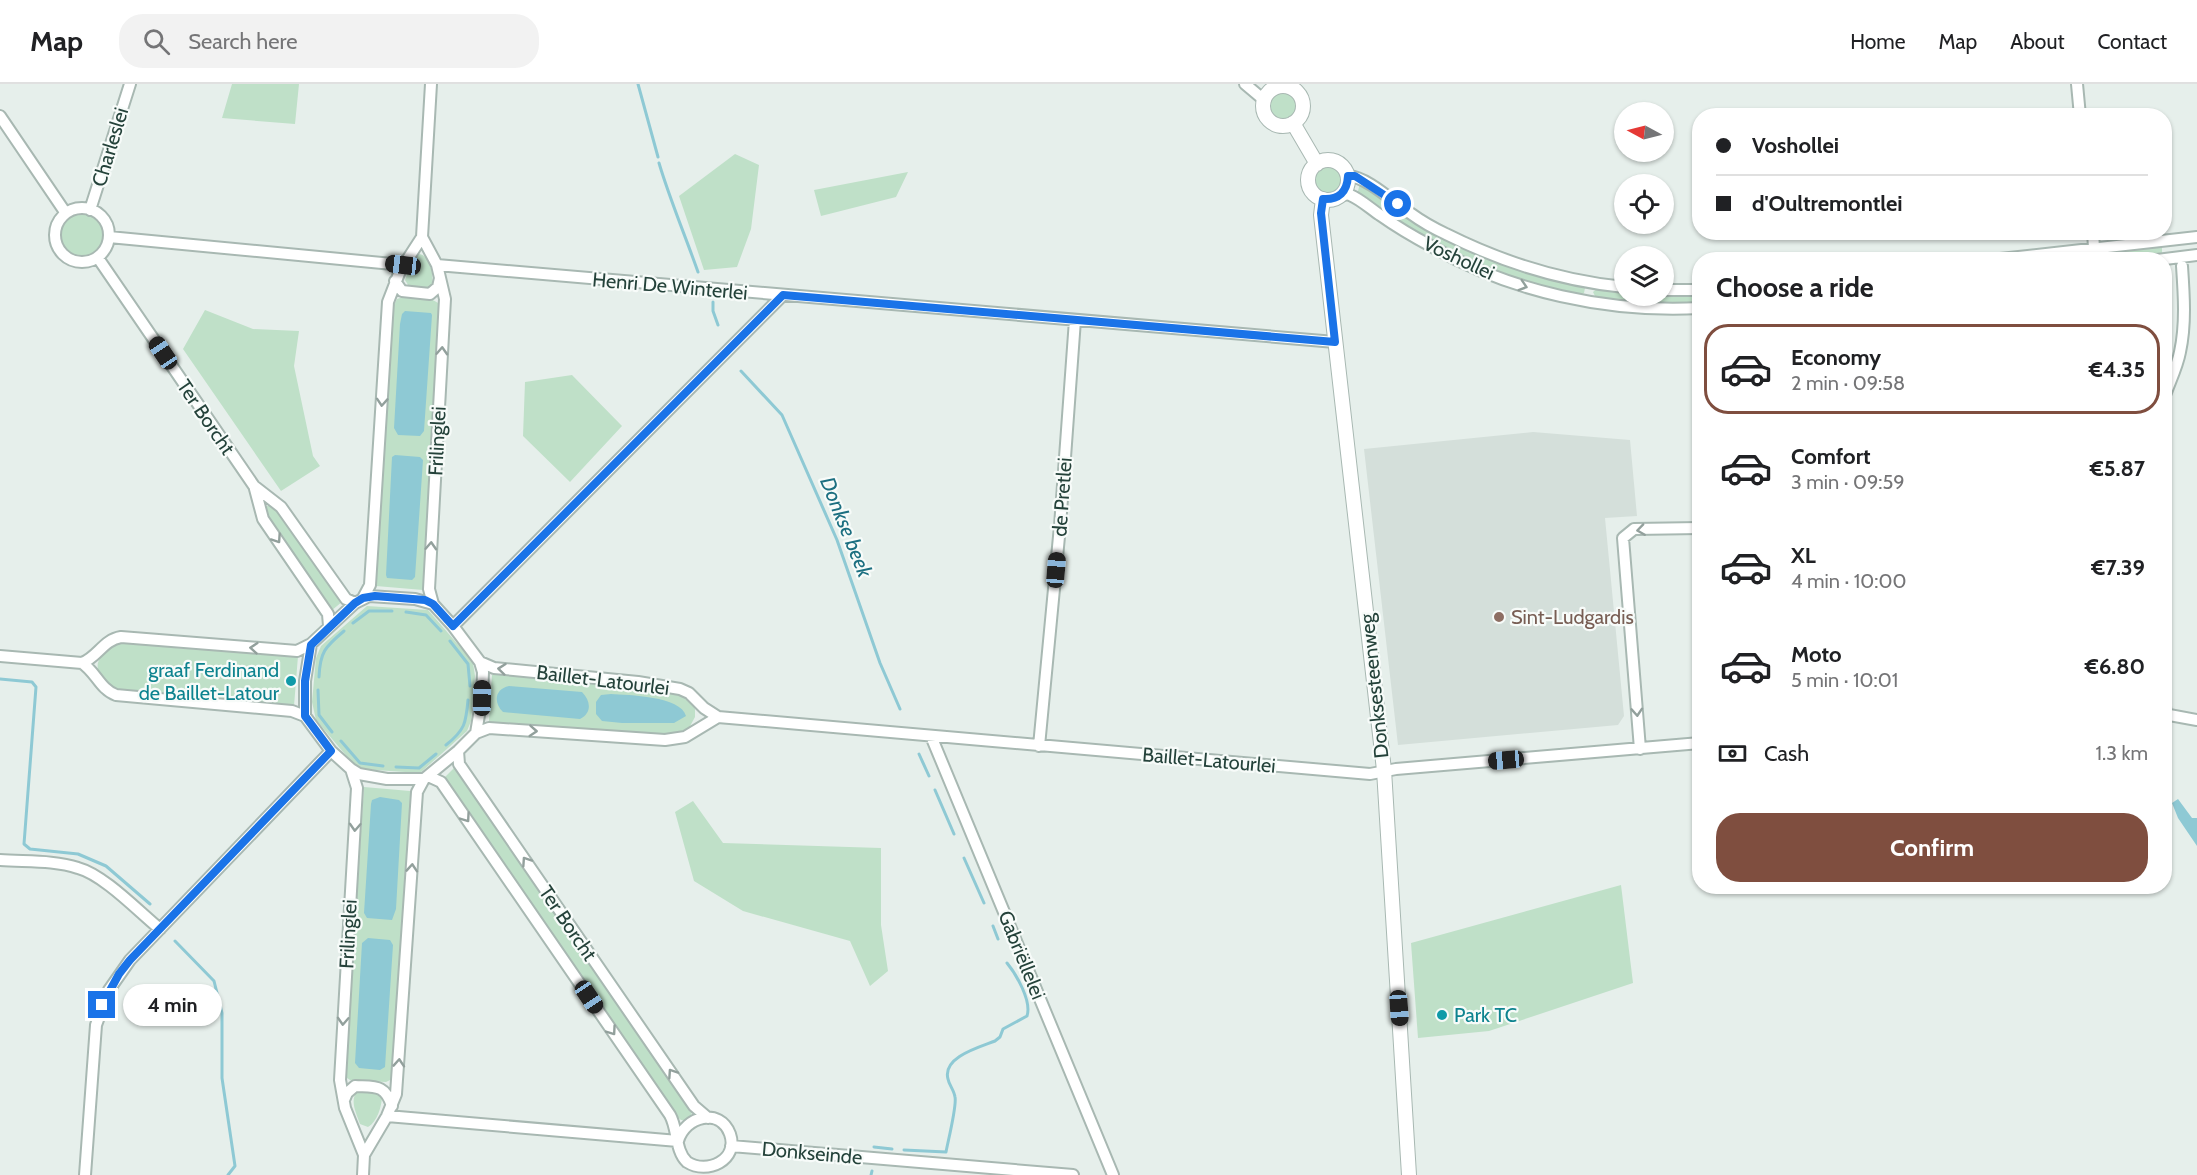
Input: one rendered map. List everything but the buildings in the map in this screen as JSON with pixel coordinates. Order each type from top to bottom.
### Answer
[{"type":"street","name":"Charleslei","points":[[90,210],[130,84]]},
{"type":"street","points":[[0,656],[82,663],[90,660],[106,643],[122,637],[297,651],[311,645],[329,626],[359,601],[370,585],[388,302],[403,265],[422,237],[431,84]]},
{"type":"street","points":[[1245,84],[1264,100]]},
{"type":"street","points":[[2077,84],[2079,108]]},
{"type":"street","points":[[1293,86],[1302,103],[1301,114],[1293,123],[1278,125],[1269,119],[1264,110],[1264,100],[1273,88],[1293,86]]},
{"type":"street","points":[[0,116],[65,212]]},
{"type":"street","points":[[1293,123],[1317,164]]},
{"type":"street","points":[[1325,161],[1343,166],[1348,176],[1346,189],[1333,199],[1323,199],[1314,194],[1310,186],[1309,176],[1317,164],[1325,161]]},
{"type":"street","name":"Voshollei","points":[[1348,176],[1361,178],[1411,214],[1472,246],[1521,265],[1590,284],[1614,286]]},
{"type":"street","name":"Voshollei","points":[[1341,195],[1351,195],[1399,228],[1445,254],[1470,266],[1531,288],[1587,301],[1669,309],[1692,308]]},
{"type":"street","name":"Donksesteenweg","points":[[1323,199],[1321,213],[1384,770],[1409,1175]]},
{"type":"street","points":[[78,208],[90,210],[104,219],[109,237],[103,253],[98,258],[91,261],[74,260],[59,249],[55,231],[60,217],[65,212],[78,208]]},
{"type":"street","points":[[109,237],[403,265]]},
{"type":"street","name":"Frilinglei","points":[[422,237],[437,265],[445,299],[429,589],[433,604]]},
{"type":"street","points":[[2172,240],[2197,237]]},
{"type":"street","points":[[2094,240],[2094,248]]},
{"type":"street","points":[[2060,252],[2169,240]]},
{"type":"street","points":[[2172,258],[2197,255]]},
{"type":"street","name":"Ter Borcht","points":[[98,258],[254,486],[281,507],[346,599],[359,601]]},
{"type":"street","name":"Henri De Winterlei","points":[[437,265],[1335,342]]},
{"type":"street","points":[[2172,376],[2180,355],[2183,336],[2185,313],[2182,266]]},
{"type":"street","points":[[395,281],[402,291],[430,294],[438,287],[441,278]]},
{"type":"street","points":[[1587,301],[1590,284]]},
{"type":"street","points":[[1674,290],[1692,290]]},
{"type":"street","points":[[453,626],[783,295]]},
{"type":"street","name":"de Pretlei","points":[[1039,746],[1060,526],[1075,321]]},
{"type":"street","name":"Ter Borcht","points":[[254,486],[263,519],[328,614],[329,626]]},
{"type":"street","points":[[1640,749],[1623,538],[1634,529],[1692,528]]},
{"type":"street","points":[[359,601],[375,596],[416,599],[433,604],[453,626],[480,662],[483,672],[482,698],[476,733]]},
{"type":"street","points":[[305,716],[305,681],[311,645]]},
{"type":"street","name":"Baillet-Latourlei","points":[[480,662],[494,668],[638,682],[680,689],[718,717],[1370,774],[1384,770],[1692,744]]},
{"type":"street","points":[[82,663],[90,669],[104,689],[116,695],[292,711],[305,716],[331,751],[351,769],[359,774],[387,779],[426,778],[476,733],[489,728],[640,739],[676,739],[685,737],[718,717]]},
{"type":"street","points":[[2172,715],[2197,720]]},
{"type":"street","name":"Gabriëllelei","points":[[931,736],[1113,1175]]},
{"type":"street","points":[[85,1175],[96,1025],[102,1005],[119,974],[159,929],[331,751]]},
{"type":"street","name":"Ter Borcht","points":[[458,751],[459,764],[694,1106],[709,1118]]},
{"type":"street","name":"Frilinglei","points":[[351,769],[357,788],[340,1080],[344,1100],[364,1155],[363,1175]]},
{"type":"street","name":"Frilinglei","points":[[364,1155],[389,1111],[398,1080],[417,792],[426,778]]},
{"type":"street","name":"Ter Borcht","points":[[426,778],[441,782],[670,1115],[678,1141]]},
{"type":"street","points":[[0,860],[78,867],[105,883],[159,929]]},
{"type":"street","points":[[344,1100],[347,1093],[355,1086],[378,1088],[386,1092],[389,1111],[678,1141]]},
{"type":"street","points":[[698,1118],[709,1118],[728,1131],[732,1146],[726,1160],[721,1165],[702,1172],[683,1158],[678,1141],[683,1130],[692,1122],[698,1118]]},
{"type":"street","name":"Donkseinde","points":[[732,1146],[1002,1172],[1073,1175]]},
{"type":"street","points":[[721,1165],[728,1175]]},
{"type":"shaded area","name":"Sint-Ludgardis","points":[[1533,432],[1630,440],[1637,516],[1605,518],[1624,716],[1618,725],[1398,745],[1364,449]]},
{"type":"green space","points":[[232,84],[299,84],[295,124],[222,118]]},
{"type":"green space","points":[[1283,92],[1293,96],[1297,106],[1293,116],[1283,120],[1273,116],[1269,106],[1273,96]]},
{"type":"green space","points":[[735,154],[759,165],[751,229],[737,267],[704,270],[679,196]]},
{"type":"green space","points":[[1328,166],[1338,170],[1342,180],[1338,190],[1328,194],[1318,190],[1314,180],[1318,170]]},
{"type":"green space","points":[[908,172],[896,197],[821,216],[814,190]]},
{"type":"green space","points":[[1360,183],[1402,213],[1580,285],[1585,288],[1584,293],[1579,295],[1520,279],[1445,250],[1357,195]]},
{"type":"green space","points":[[82,213],[91,214],[98,219],[103,226],[103,244],[98,251],[91,256],[82,257],[73,256],[66,251],[61,244],[60,235],[61,226],[66,219],[73,214]]},
{"type":"green space","points":[[2162,244],[2162,252],[2092,252]]},
{"type":"green space","points":[[419,254],[428,261],[432,276],[432,285],[423,289],[410,288],[405,280],[413,258]]},
{"type":"green space","points":[[1598,288],[1614,290],[1614,300],[1596,298],[1593,292]]},
{"type":"green space","points":[[1692,293],[1692,304],[1674,304],[1674,294]]},
{"type":"green space","points":[[403,297],[431,299],[440,304],[423,590],[376,586],[375,583],[393,307],[397,299]]},
{"type":"green space","points":[[205,310],[253,329],[299,331],[294,366],[313,456],[320,466],[281,491],[183,349]]},
{"type":"green space","points":[[572,375],[622,426],[570,482],[523,436],[525,382]]},
{"type":"green space","points":[[273,504],[343,601],[331,611],[264,513],[267,506]]},
{"type":"green space","points":[[367,606],[428,610],[473,663],[475,676],[471,721],[467,731],[420,773],[360,769],[316,720],[312,702],[316,658],[321,646]]},
{"type":"green space","points":[[116,641],[172,644],[175,648],[207,650],[210,648],[296,655],[298,656],[294,706],[207,699],[204,696],[171,694],[168,696],[113,690],[98,670],[98,665],[99,660]]},
{"type":"green space","points":[[497,673],[634,685],[681,695],[690,700],[695,709],[695,717],[689,728],[677,733],[640,734],[490,723],[492,675]]},
{"type":"green space","points":[[455,767],[692,1110],[688,1119],[681,1120],[676,1116],[444,778]]},
{"type":"green space","points":[[364,787],[410,791],[412,794],[392,1079],[386,1082],[350,1080],[345,1071]]},
{"type":"green space","points":[[693,801],[723,843],[881,848],[881,925],[888,971],[870,986],[850,941],[743,911],[694,881],[675,812]]},
{"type":"green space","points":[[1621,885],[1633,983],[1489,1031],[1418,1038],[1411,943]]},
{"type":"green space","points":[[358,1090],[374,1090],[382,1096],[378,1113],[368,1127],[360,1124],[355,1111],[354,1098]]},
{"type":"water","points":[[405,311],[431,313],[432,315],[424,431],[420,436],[398,435],[394,428],[400,324]]},
{"type":"water","points":[[395,455],[420,457],[423,460],[415,577],[412,580],[387,578],[386,575],[392,457]]},
{"type":"water","points":[[509,686],[582,692],[589,707],[587,714],[580,719],[503,712],[498,704],[497,696],[501,690]]},
{"type":"water","points":[[601,695],[641,696],[665,701],[682,709],[686,716],[674,723],[602,721],[596,714],[596,702]]},
{"type":"water","points":[[380,797],[399,800],[402,803],[396,909],[392,920],[367,918],[364,913],[371,804],[372,800]]},
{"type":"water","points":[[2178,799],[2192,818],[2197,818],[2197,846],[2178,818],[2172,803]]},
{"type":"water","points":[[368,938],[390,940],[393,945],[385,1067],[380,1070],[359,1068],[355,1063],[362,943]]},
{"type":"waterway","name":"Donkse beek","points":[[638,84],[658,157]]},
{"type":"waterway","name":"Donkse beek","points":[[659,163],[698,272]]},
{"type":"waterway","name":"Donkse beek","points":[[713,302],[713,311],[718,325]]},
{"type":"waterway","name":"Donkse beek","points":[[741,371],[782,415],[837,540],[880,663],[900,709]]},
{"type":"waterway","points":[[353,623],[369,611],[392,611]]},
{"type":"waterway","points":[[406,612],[426,615],[441,631]]},
{"type":"waterway","points":[[319,677],[322,656],[332,641],[344,631]]},
{"type":"waterway","points":[[450,641],[468,664],[470,686]]},
{"type":"waterway","points":[[0,679],[32,682],[36,687],[24,844],[30,849],[78,854],[106,866],[150,904]]},
{"type":"waterway","points":[[318,690],[319,715],[332,732]]},
{"type":"waterway","points":[[446,745],[463,726],[468,700]]},
{"type":"waterway","points":[[341,741],[360,763],[383,766]]},
{"type":"waterway","points":[[396,767],[419,768],[436,754]]},
{"type":"waterway","name":"Donkse beek","points":[[919,754],[929,776]]},
{"type":"waterway","name":"Donkse beek","points":[[935,790],[954,834]]},
{"type":"waterway","name":"Donkse beek","points":[[964,858],[984,903]]},
{"type":"waterway","name":"Donkse beek","points":[[993,926],[998,939]]},
{"type":"waterway","points":[[175,941],[214,981],[222,1013],[222,1078],[235,1166],[228,1175]]},
{"type":"waterway","name":"Donkse beek","points":[[904,1150],[946,1152],[955,1101],[948,1079],[951,1065],[964,1054],[995,1041],[1000,1037],[1003,1029],[1027,1016],[1025,996],[1019,981],[1007,963]]},
{"type":"waterway","name":"Donkse beek","points":[[874,1147],[892,1149]]},
{"type":"waterway","name":"Donkse beek","points":[[871,1175],[872,1171]]},
{"type":"place","name":"Sint-Ludgardis","points":[[1499,617]]},
{"type":"place","name":"graaf Ferdinand de Baillet-Latour","points":[[291,681]]},
{"type":"place","name":"Park TC","points":[[1442,1015]]},
{"type":"route","points":[[102,1005],[109,990],[130,960],[331,751],[305,716],[307,660],[311,645],[317,638],[355,603],[369,596],[425,600],[441,611],[453,626],[783,295],[1335,342],[1321,213],[1323,199],[1329,200],[1341,195],[1346,189],[1348,176],[1355,176],[1398,204]]}]
